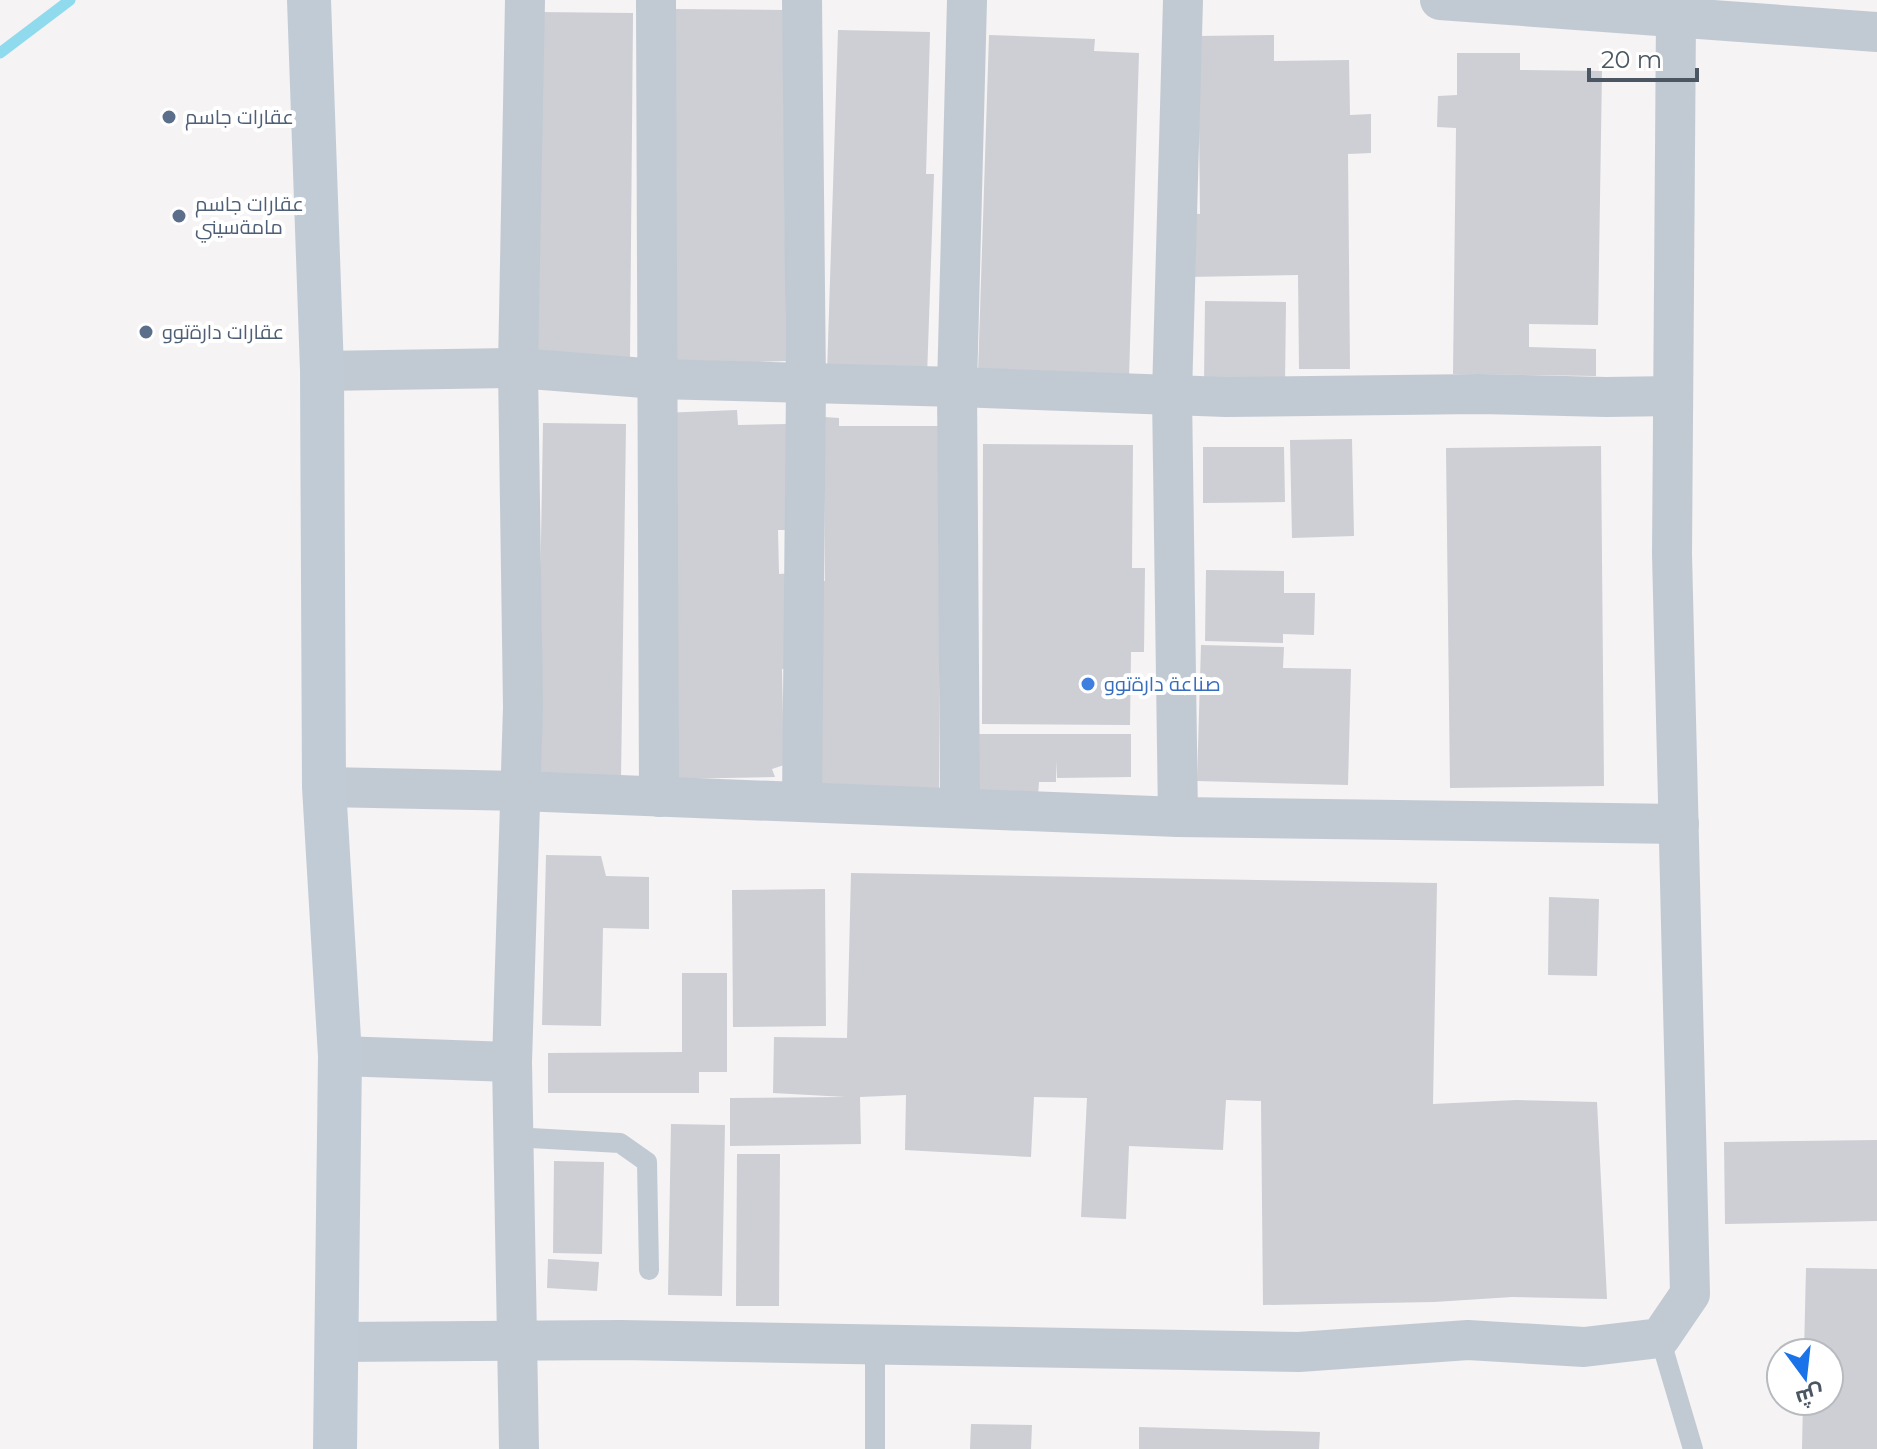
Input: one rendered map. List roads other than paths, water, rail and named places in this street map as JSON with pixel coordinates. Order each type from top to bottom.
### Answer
[{"type":"street","points":[[309,0],[322,371],[324,787],[340,1056],[335,1449]]},
{"type":"street","points":[[519,1449],[512,1062],[523,707],[518,368],[525,0]]},
{"type":"street","points":[[656,0],[659,797]]},
{"type":"street","points":[[802,0],[806,385],[802,802]]},
{"type":"street","points":[[960,808],[957,387],[967,0]]},
{"type":"street","points":[[1178,817],[1172,394],[1183,0]]},
{"type":"street","points":[[1440,0],[1676,16],[1829,31],[1877,32]]},
{"type":"street","points":[[337,1342],[517,1340],[1299,1352],[1468,1340],[1584,1347],[1660,1338],[1690,1294],[1672,554],[1676,16]]},
{"type":"street","points":[[322,371],[518,368],[657,379],[1226,397],[1479,394],[1673,396]]},
{"type":"street","points":[[324,787],[520,791],[1178,817],[1679,824]]},
{"type":"street","points":[[340,1056],[512,1062]]},
{"type":"lane","points":[[513,1137],[620,1143],[647,1162],[649,1270]]},
{"type":"lane","points":[[1660,1338],[1693,1449]]},
{"type":"lane","points":[[875,1345],[875,1449]]},
{"type":"waterway","points":[[0,53],[70,0]]},
{"type":"place","name":"عقارات جاسم","points":[[169,117]]},
{"type":"place","name":"عقارات جاسم مامةسيني","points":[[179,216]]},
{"type":"place","name":"عقارات دارةتوو","points":[[146,332]]},
{"type":"place","name":"صناعة دارةتوو","points":[[1088,684]]}]
